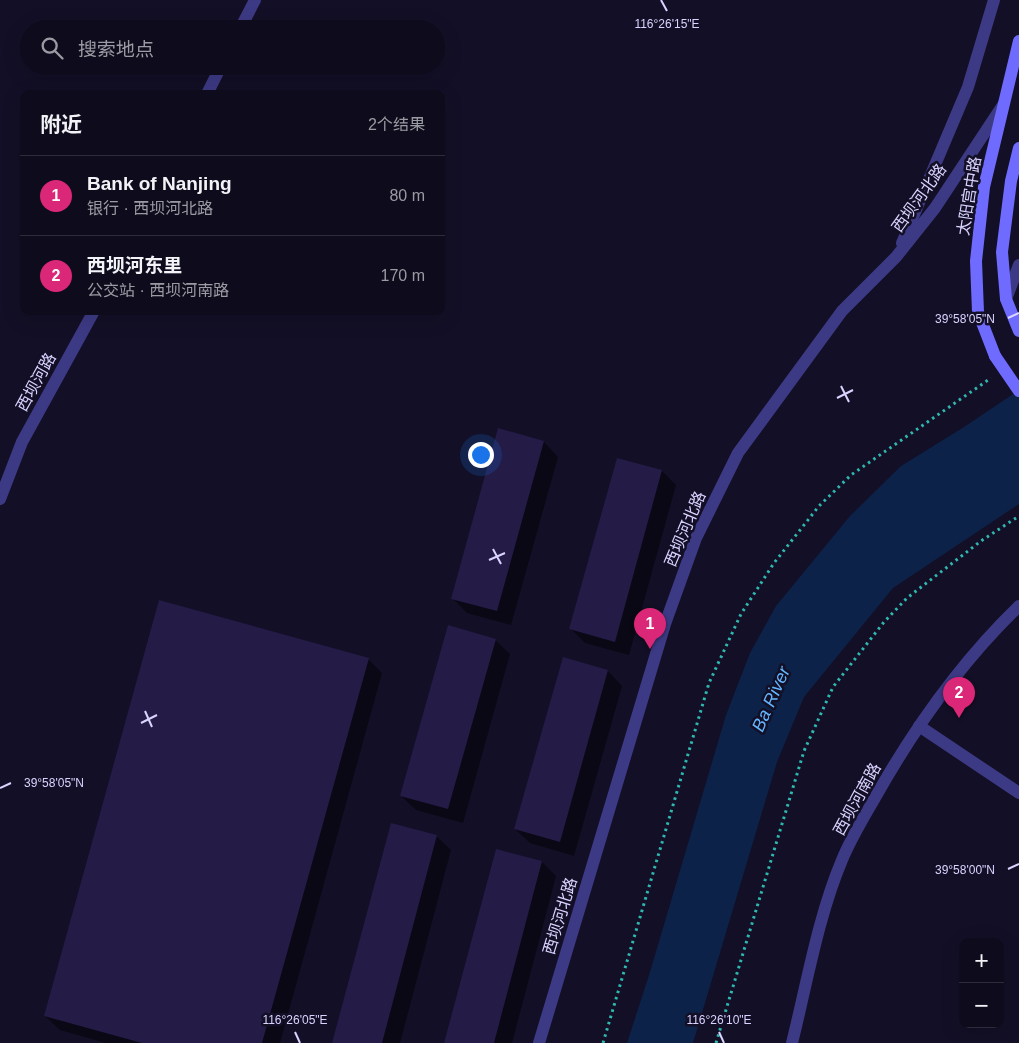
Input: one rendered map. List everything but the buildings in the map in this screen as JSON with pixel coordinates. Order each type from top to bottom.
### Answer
[{"type":"main road","name":"太阳宫中路","points":[[1019,41],[984,187],[976,261],[978,312],[996,356],[1019,391]]},
{"type":"main road","points":[[1019,148],[1011,181],[1002,252],[1006,298],[1019,331]]},
{"type":"street","points":[[245,20],[255,0]]},
{"type":"street","points":[[896,257],[968,87],[981,38],[994,0]]},
{"type":"street","points":[[209,90],[216,75]]},
{"type":"street","name":"西坝河北路","points":[[539,1043],[665,624],[696,538],[738,452],[842,311],[896,257],[935,208],[1004,103]]},
{"type":"street","points":[[1006,298],[1019,265]]},
{"type":"street","name":"西坝河路","points":[[0,499],[22,442],[92,315]]},
{"type":"street","name":"西坝河南路","points":[[792,1043],[823,916],[842,860],[874,800],[919,726],[984,644],[1019,606]]},
{"type":"street","points":[[919,726],[1019,793]]},
{"type":"path","points":[[602,1043],[709,683],[741,614],[774,563],[819,506],[851,475],[994,376]]},
{"type":"path","points":[[716,1043],[804,751],[833,687],[884,622],[907,598],[981,541],[1019,516]]},
{"type":"water","name":"Ba River","points":[[1019,390],[1019,504],[893,588],[804,697],[777,762],[693,1043],[627,1043],[650,972],[726,715],[750,653],[776,606],[850,516],[901,466]]},
{"type":"place","name":"Bank of Nanjing","points":[[650,649]]},
{"type":"place","name":"西坝河东里","points":[[959,718]]}]
